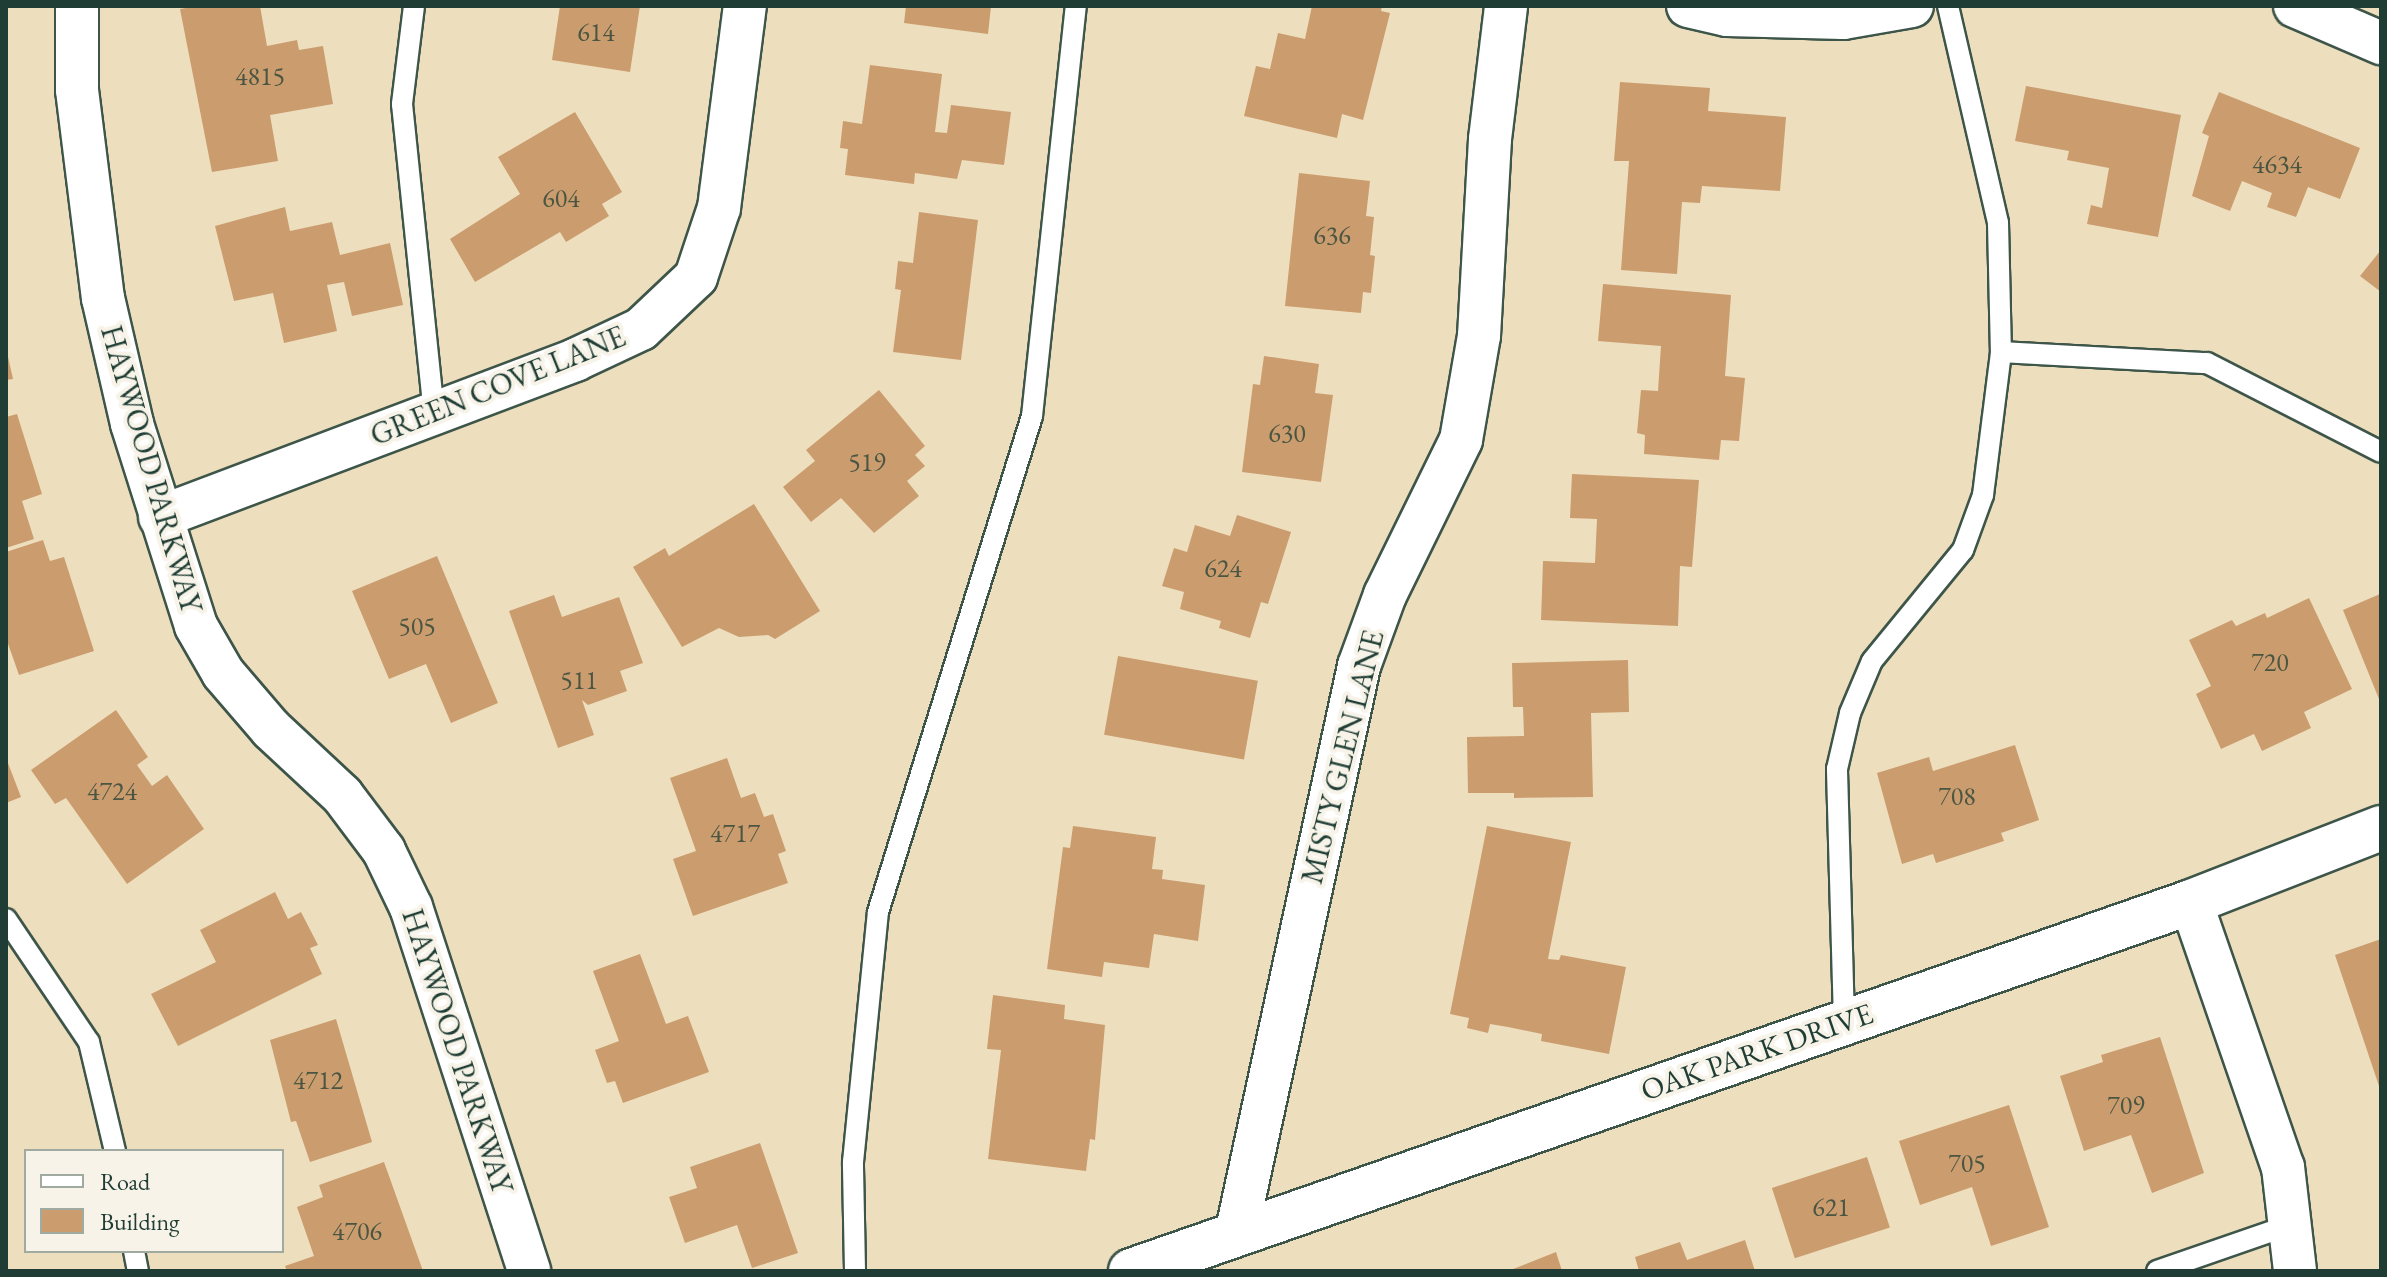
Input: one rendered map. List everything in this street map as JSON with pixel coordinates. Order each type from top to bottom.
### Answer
[{"type":"street","name":"HAYWOOD PARKWAY","points":[[77,6],[77,90],[103,298],[160,517],[196,626],[223,673],[271,729],[342,795],[384,851],[411,907],[529,1271]]},
{"type":"street","name":"GREEN COVE LANE","points":[[160,517],[641,329],[696,277],[719,208],[745,6]]},
{"type":"street","name":"MISTY GLEN LANE","points":[[1236,1235],[1359,666],[1385,595],[1461,440],[1479,336],[1490,139],[1506,6]]},
{"type":"street","points":[[1688,6],[1727,15],[1843,18],[1912,6]]},
{"type":"street","points":[[2295,6],[2381,43]]},
{"type":"street","name":"OAK PARK DRIVE","points":[[1131,1271],[2191,902],[2381,828]]},
{"type":"street","points":[[2191,902],[2283,1167],[2293,1224],[2295,1271]]},
{"type":"lane","points":[[414,6],[402,104],[434,412]]},
{"type":"lane","points":[[855,1271],[853,1162],[878,912],[1032,416],[1076,6]]},
{"type":"lane","points":[[1844,1021],[1837,769],[1850,713],[1872,661],[1963,550],[1983,495],[2001,352],[1998,223],[1948,6]]},
{"type":"lane","points":[[2001,352],[2207,363],[2381,452]]},
{"type":"lane","points":[[6,919],[89,1042],[115,1149]]},
{"type":"lane","points":[[2157,1271],[2293,1224]]},
{"type":"building","points":[[260,6],[267,46],[297,40],[299,50],[323,46],[333,104],[270,115],[278,161],[212,172],[180,9]]},
{"type":"building","points":[[560,6],[640,6],[630,72],[552,60]]},
{"type":"building","points":[[906,6],[991,6],[988,34],[904,23]]},
{"type":"building","points":[[1312,6],[1382,6],[1381,11],[1390,13],[1363,120],[1342,114],[1337,138],[1244,116],[1256,66],[1270,69],[1278,33],[1305,39]]},
{"type":"building","points":[[870,65],[942,74],[935,132],[947,133],[951,105],[1011,112],[1004,165],[962,160],[957,179],[915,173],[914,184],[845,175],[848,149],[840,148],[843,121],[862,124]]},
{"type":"building","points":[[1620,82],[1710,88],[1708,111],[1786,117],[1780,191],[1702,186],[1700,203],[1682,202],[1677,274],[1621,270],[1629,161],[1614,161]]},
{"type":"building","points":[[2026,86],[2181,115],[2158,237],[2087,224],[2091,205],[2102,208],[2109,168],[2067,160],[2069,151],[2015,141]]},
{"type":"building","points":[[2219,92],[2360,148],[2340,199],[2308,187],[2296,217],[2267,207],[2272,193],[2242,181],[2230,211],[2192,196],[2209,136],[2202,133]]},
{"type":"building","points":[[575,112],[622,192],[602,204],[609,216],[566,242],[560,232],[475,282],[450,239],[520,194],[498,157]]},
{"type":"building","points":[[1299,173],[1370,181],[1366,216],[1374,217],[1370,255],[1375,256],[1371,293],[1363,292],[1361,313],[1285,306]]},
{"type":"building","points":[[285,207],[290,231],[332,222],[340,255],[390,243],[403,305],[352,316],[344,282],[327,285],[337,331],[284,343],[273,293],[234,301],[215,226]]},
{"type":"building","points":[[919,212],[978,220],[961,360],[893,352],[901,290],[895,289],[898,261],[913,263]]},
{"type":"building","points":[[2381,250],[2381,292],[2360,276]]},
{"type":"building","points":[[1603,284],[1731,295],[1725,376],[1745,378],[1739,441],[1721,440],[1719,460],[1644,454],[1645,435],[1637,433],[1641,390],[1658,391],[1661,346],[1598,341]]},
{"type":"building","points":[[6,348],[13,379],[6,380]]},
{"type":"building","points":[[1264,356],[1319,364],[1315,393],[1333,395],[1321,482],[1242,472],[1253,384],[1260,385]]},
{"type":"building","points":[[879,390],[925,446],[915,455],[925,466],[907,481],[919,496],[874,533],[841,498],[811,522],[783,487],[815,461],[806,450]]},
{"type":"building","points":[[17,414],[42,494],[22,501],[34,539],[6,548],[6,417]]},
{"type":"building","points":[[1572,474],[1699,480],[1692,567],[1680,566],[1678,626],[1541,620],[1543,561],[1595,563],[1597,519],[1570,518]]},
{"type":"building","points":[[754,504],[820,611],[775,639],[768,635],[739,637],[719,628],[682,647],[633,567],[665,548],[669,556]]},
{"type":"building","points":[[1237,515],[1291,532],[1268,604],[1261,602],[1250,638],[1219,628],[1221,621],[1180,609],[1184,592],[1162,586],[1174,548],[1187,552],[1195,525],[1230,536]]},
{"type":"building","points":[[43,540],[50,561],[64,557],[94,651],[19,675],[6,638],[6,552]]},
{"type":"building","points":[[437,556],[498,703],[451,723],[426,664],[389,679],[352,591]]},
{"type":"building","points":[[554,595],[562,617],[619,597],[643,663],[620,671],[627,691],[588,705],[582,700],[594,735],[558,748],[509,611]]},
{"type":"building","points":[[2381,596],[2381,704],[2343,610]]},
{"type":"building","points":[[2309,598],[2352,689],[2304,712],[2311,728],[2262,751],[2254,734],[2221,749],[2196,694],[2211,686],[2189,640],[2232,620],[2236,626],[2265,613],[2267,618]]},
{"type":"building","points":[[1118,656],[1258,681],[1244,759],[1104,735]]},
{"type":"building","points":[[1628,660],[1629,712],[1591,713],[1593,797],[1514,798],[1514,793],[1468,793],[1467,737],[1524,736],[1523,707],[1513,707],[1512,663]]},
{"type":"building","points":[[116,710],[148,757],[137,765],[152,786],[167,775],[204,829],[127,884],[66,798],[55,804],[31,770]]},
{"type":"building","points":[[2015,745],[2039,820],[2001,833],[2004,841],[1936,863],[1933,854],[1902,864],[1877,773],[1929,757],[1933,771]]},
{"type":"building","points":[[6,758],[21,797],[6,803]]},
{"type":"building","points":[[727,758],[741,798],[755,793],[764,817],[773,814],[786,851],[778,854],[788,883],[693,916],[673,859],[696,851],[670,778]]},
{"type":"building","points":[[1073,826],[1156,837],[1152,869],[1163,870],[1162,879],[1205,885],[1198,941],[1154,934],[1149,968],[1104,962],[1102,977],[1047,969],[1063,847],[1070,848]]},
{"type":"building","points":[[1487,826],[1571,842],[1548,959],[1559,960],[1561,955],[1626,967],[1609,1054],[1541,1041],[1542,1034],[1508,1027],[1490,1024],[1488,1033],[1467,1028],[1469,1018],[1450,1014]]},
{"type":"building","points":[[275,892],[288,919],[301,912],[318,945],[310,948],[322,974],[178,1046],[151,994],[216,962],[200,930]]},
{"type":"building","points":[[2381,939],[2381,1085],[2379,1086],[2335,955]]},
{"type":"building","points":[[640,954],[666,1024],[688,1016],[709,1072],[623,1103],[615,1081],[607,1083],[595,1050],[619,1041],[593,971]]},
{"type":"building","points":[[993,995],[1065,1005],[1064,1019],[1105,1025],[1095,1140],[1090,1139],[1086,1171],[988,1159],[1001,1050],[987,1049]]},
{"type":"building","points":[[336,1019],[372,1142],[310,1162],[296,1121],[291,1122],[270,1040]]},
{"type":"building","points":[[2160,1037],[2204,1173],[2152,1193],[2131,1135],[2084,1151],[2060,1076],[2103,1062],[2101,1055]]},
{"type":"building","points":[[2009,1105],[2049,1227],[1991,1246],[1972,1187],[1920,1205],[1899,1141]]},
{"type":"building","points":[[760,1143],[798,1253],[752,1268],[737,1225],[685,1243],[669,1197],[697,1188],[690,1167]]},
{"type":"building","points":[[1867,1157],[1890,1227],[1795,1258],[1772,1188]]},
{"type":"building","points":[[384,1162],[423,1271],[287,1271],[285,1266],[314,1256],[297,1207],[323,1197],[319,1185]]},
{"type":"building","points":[[1745,1240],[1755,1271],[1639,1271],[1635,1257],[1680,1242],[1687,1260]]},
{"type":"building","points":[[1556,1252],[1562,1271],[1508,1271]]}]
